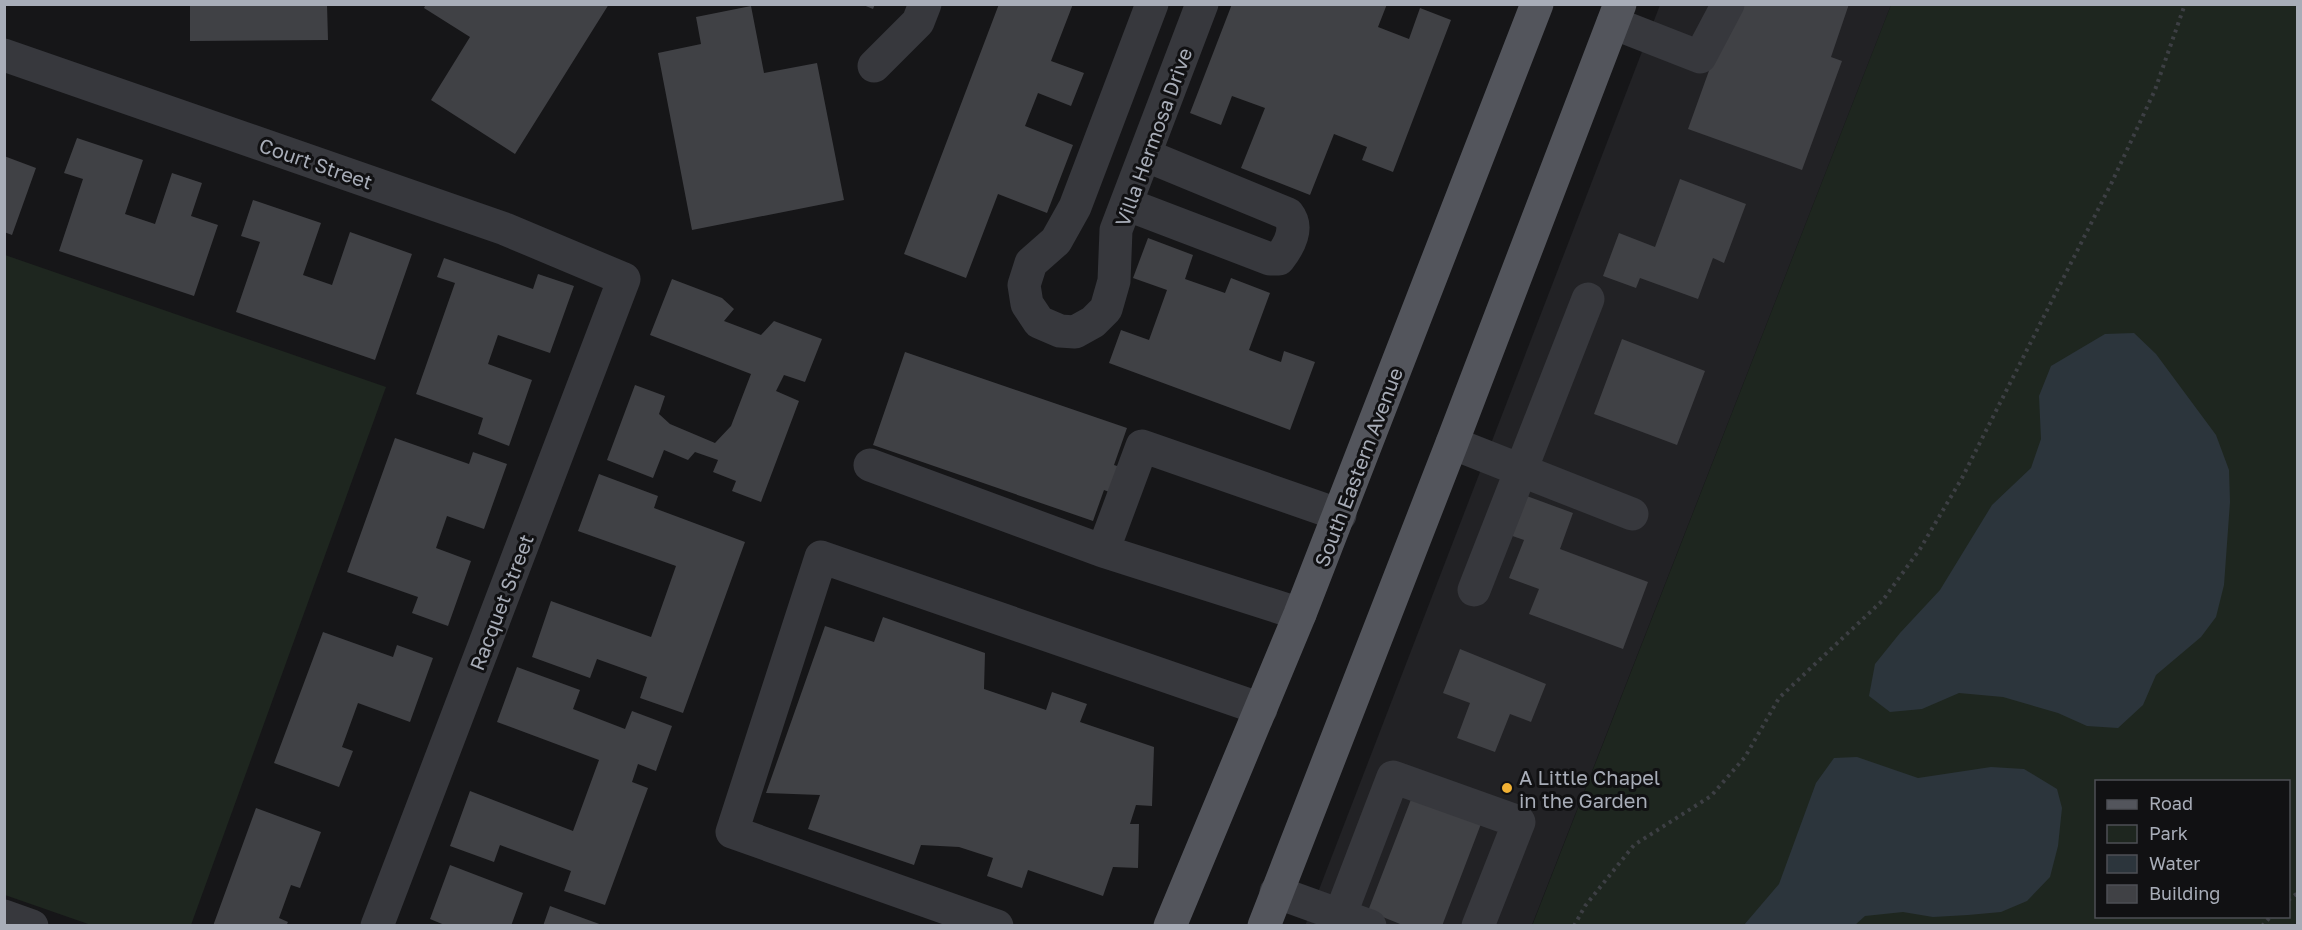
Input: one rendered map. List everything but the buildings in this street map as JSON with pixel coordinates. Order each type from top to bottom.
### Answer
[{"type":"main road","name":"South Eastern Avenue","points":[[1170,926],[1340,515],[1537,4]]},
{"type":"main road","points":[[1264,926],[1616,14]]},
{"type":"street","points":[[874,66],[918,22],[925,4]]},
{"type":"street","name":"Villa Hermosa Drive","points":[[1152,4],[1075,207],[1056,241],[1031,263],[1024,285],[1026,304],[1039,322],[1060,331],[1075,332],[1093,322],[1106,309],[1114,280],[1116,230],[1202,4]]},
{"type":"street","points":[[1616,14],[1700,57],[1728,4]]},
{"type":"street","name":"Court Street","points":[[4,55],[506,229],[624,279]]},
{"type":"street","points":[[1093,162],[1136,179]]},
{"type":"street","name":"Racquet Street","points":[[377,926],[624,279]]},
{"type":"street","points":[[1474,590],[1587,298]]},
{"type":"street","points":[[1452,443],[1632,514]]},
{"type":"street","points":[[1103,551],[1142,446],[1340,515]]},
{"type":"street","points":[[870,465],[1103,551],[1300,614]]},
{"type":"street","points":[[997,926],[732,832],[821,557],[1261,709]]},
{"type":"street","points":[[1276,892],[1349,922],[1393,777],[1519,822],[1478,926]]},
{"type":"street","points":[[4,916],[32,926]]},
{"type":"path","points":[[1574,926],[1585,906],[1634,845],[1711,796],[1745,757],[1779,698],[1883,600],[1920,549],[1962,478],[2112,182],[2155,90],[2185,4]]},
{"type":"shaded area","points":[[1660,5],[1891,5],[1532,925],[1305,926]]},
{"type":"green space","points":[[1891,5],[2297,5],[2297,925],[1532,926]]},
{"type":"green space","points":[[5,255],[386,387],[191,925],[91,925],[5,895]]},
{"type":"water","points":[[2134,333],[2156,354],[2216,435],[2229,470],[2230,502],[2224,585],[2216,617],[2201,637],[2156,675],[2143,705],[2118,728],[2087,726],[2058,713],[2003,697],[1959,693],[1922,709],[1890,712],[1869,696],[1875,664],[1940,590],[1992,505],[2031,468],[2041,439],[2039,396],[2051,366],[2105,334]]},
{"type":"water","points":[[1857,757],[1918,778],[1991,767],[2024,769],[2057,789],[2062,808],[2058,846],[2050,877],[2027,901],[2001,912],[1933,917],[1903,912],[1865,916],[1855,925],[1744,925],[1779,884],[1816,783],[1834,758]]},
{"type":"place","name":"A Little Chapel in the Garden","points":[[1507,788]]}]
